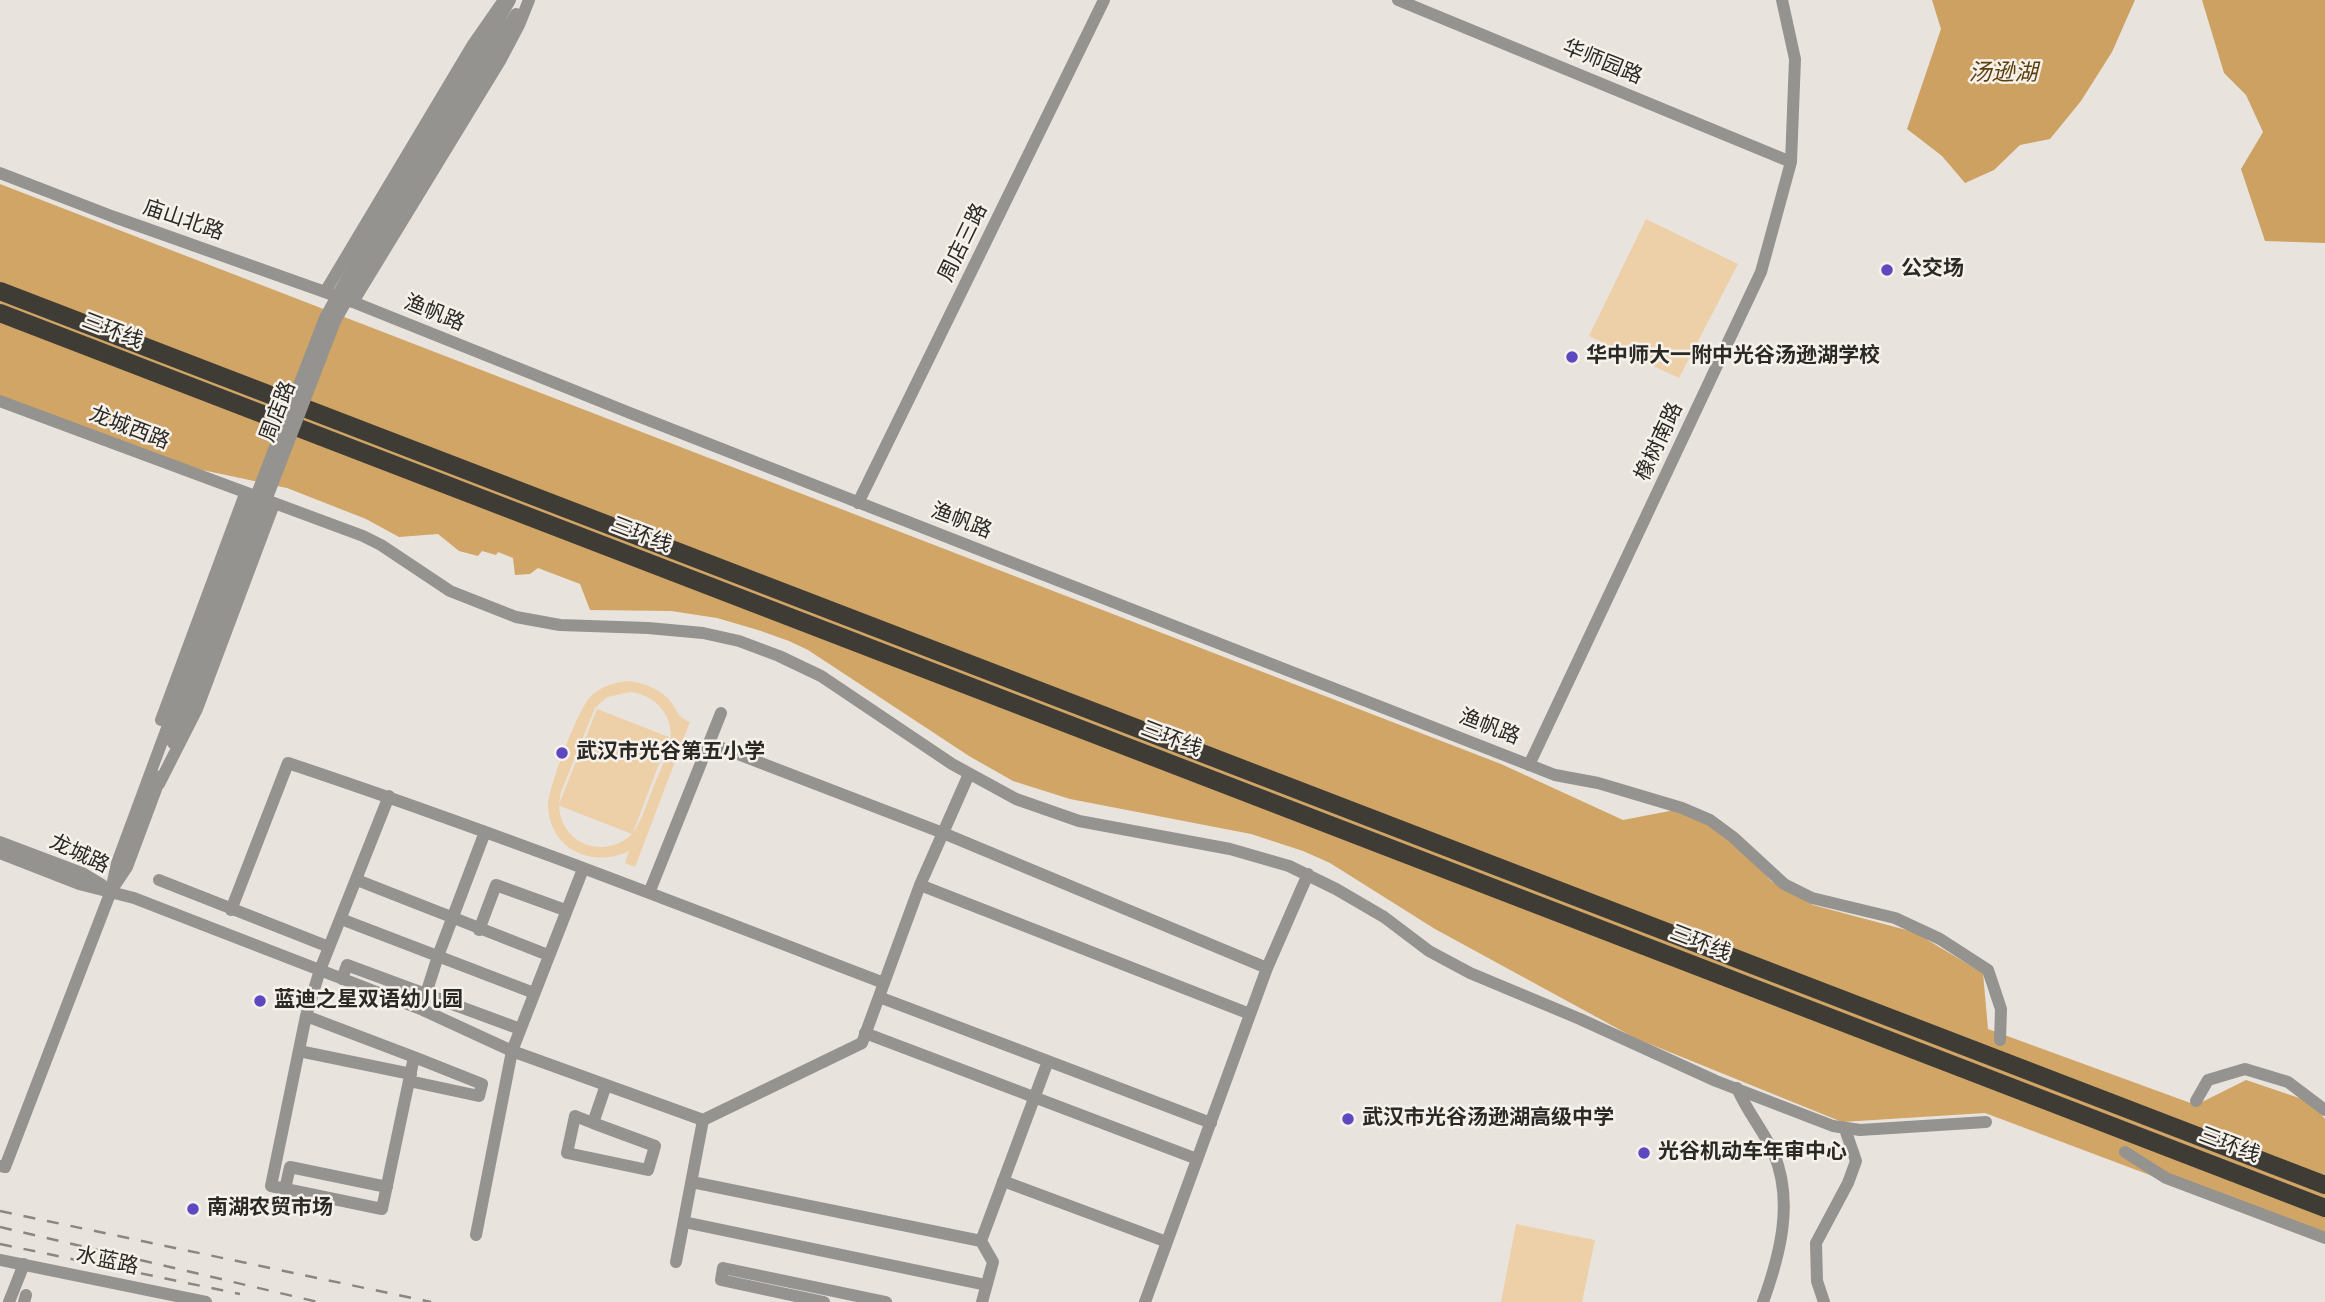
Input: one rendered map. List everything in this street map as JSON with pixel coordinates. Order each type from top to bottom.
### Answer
[{"type":"highway","name":"三环线","points":[[0,292],[2325,1185]]},
{"type":"highway","name":"三环线","points":[[0,313],[2325,1208]]},
{"type":"street","points":[[325,292],[472,46],[504,0]]},
{"type":"street","name":"周店路","points":[[3,1167],[122,865],[182,703],[335,321],[486,53],[510,0]]},
{"type":"street","points":[[353,302],[500,61],[519,25],[528,0]]},
{"type":"street","name":"周店路","points":[[486,53],[528,0]]},
{"type":"street","name":"周店三路","points":[[858,503],[1104,0]]},
{"type":"street","name":"华师园路","points":[[1398,0],[1791,162]]},
{"type":"street","name":"橡树南路","points":[[1529,765],[1761,272],[1791,162],[1795,59],[1782,0]]},
{"type":"street","name":"庙山北路","points":[[0,173],[114,217],[353,302]]},
{"type":"street","name":"渔帆路","points":[[353,302],[858,503],[1555,775],[1598,783],[1682,808],[1710,820],[1733,837],[1784,884],[1812,898],[1895,918],[1958,950],[1988,970],[2001,1009],[2000,1040]]},
{"type":"street","name":"龙城西路","points":[[0,401],[363,536],[450,591],[516,617],[560,625],[695,632],[760,648],[821,676],[969,774],[1016,799],[1061,816],[1230,849],[1269,859],[1308,874],[1372,910],[1416,943],[1470,973],[1580,1019],[1645,1050],[1844,1129]]},
{"type":"street","points":[[153,782],[160,726],[168,699],[245,494]]},
{"type":"street","points":[[153,782],[197,709],[274,504]]},
{"type":"street","points":[[649,892],[721,713]]},
{"type":"street","points":[[709,743],[943,833],[1267,968]]},
{"type":"street","points":[[232,910],[288,763],[390,796],[884,983]]},
{"type":"street","points":[[111,891],[423,1010],[512,1051],[704,1120],[862,1043],[920,885],[969,774]]},
{"type":"street","points":[[390,796],[320,970],[306,1016],[271,1186],[382,1209],[414,1057]]},
{"type":"street","points":[[423,1010],[425,993],[485,832]]},
{"type":"street","name":"龙城路","points":[[0,842],[82,873],[111,891]]},
{"type":"street","name":"龙城路","points":[[0,853],[79,884],[111,891]]},
{"type":"street","points":[[476,1235],[512,1051],[583,869]]},
{"type":"street","points":[[1145,1302],[1267,968],[1308,874]]},
{"type":"street","points":[[159,880],[329,947]]},
{"type":"street","points":[[356,880],[548,955]]},
{"type":"street","points":[[479,930],[496,885],[565,911]]},
{"type":"street","points":[[920,885],[1250,1014]]},
{"type":"street","points":[[341,919],[534,993]]},
{"type":"street","points":[[342,979],[347,965],[520,1029]]},
{"type":"street","points":[[879,997],[1211,1122]]},
{"type":"street","points":[[299,1051],[479,1096],[482,1084],[306,1016]]},
{"type":"street","points":[[865,1033],[1198,1159]]},
{"type":"street","points":[[981,1241],[1048,1061]]},
{"type":"street","points":[[2196,1101],[2207,1080],[2245,1069],[2288,1082],[2325,1110]]},
{"type":"street","points":[[593,1123],[606,1085]]},
{"type":"street","points":[[1737,1088],[1773,1153],[1785,1194],[1785,1219],[1763,1302]]},
{"type":"street","points":[[480,1091],[503,1097]]},
{"type":"street","points":[[576,1115],[593,1123],[655,1146],[649,1171],[567,1153],[576,1115]]},
{"type":"street","points":[[676,1262],[704,1120]]},
{"type":"street","points":[[1825,1302],[1817,1281],[1816,1243],[1848,1183],[1856,1161],[1844,1129],[1986,1122]]},
{"type":"street","points":[[2125,1152],[2165,1178],[2325,1238]]},
{"type":"street","points":[[285,1189],[290,1167],[387,1188]]},
{"type":"street","points":[[1003,1181],[1167,1242]]},
{"type":"street","points":[[692,1182],[981,1241],[993,1262],[982,1302]]},
{"type":"street","points":[[684,1222],[986,1285]]},
{"type":"street","name":"水蓝路","points":[[0,1260],[206,1302]]},
{"type":"street","points":[[9,1302],[23,1264]]},
{"type":"street","points":[[824,1302],[721,1280],[723,1268],[865,1300],[886,1302]]},
{"type":"shaded area","points":[[0,184],[1501,764],[1623,820],[1680,809],[1735,841],[1771,881],[1813,905],[1914,932],[1983,973],[1988,1029],[2196,1105],[2246,1080],[2311,1102],[2325,1119],[2325,1241],[1985,1113],[1842,1122],[1635,1038],[1435,929],[1330,863],[1303,851],[1251,834],[1070,799],[1013,781],[969,756],[808,650],[789,641],[717,618],[671,611],[590,610],[580,584],[538,568],[530,574],[515,575],[513,558],[498,552],[496,555],[482,551],[478,556],[459,551],[438,534],[399,537],[366,519],[287,488],[193,468],[0,396]]},
{"type":"shaded area","points":[[1646,219],[1738,264],[1679,378],[1589,336]]},
{"type":"shaded area","points":[[630,681],[658,690],[667,697],[680,716],[690,722],[635,867],[625,863],[629,851],[601,858],[587,856],[564,844],[550,820],[548,805],[565,748],[586,703],[591,696],[609,685]],"holes":[[[631,692],[648,697],[661,708],[671,733],[665,759],[633,833],[669,737],[597,709],[559,804],[561,792],[595,708],[607,697]],[[560,806],[632,834],[609,846],[586,844],[567,830]]]},
{"type":"shaded area","points":[[1516,1224],[1595,1240],[1582,1302],[1501,1302]]},
{"type":"water","name":"汤逊湖","points":[[1932,0],[2135,0],[2112,52],[2081,101],[2050,139],[2020,145],[1994,170],[1965,183],[1942,156],[1907,129],[1941,29]]},
{"type":"water","points":[[2202,0],[2325,0],[2325,243],[2265,241],[2241,169],[2263,132],[2246,95],[2224,73]]},
{"type":"railway","points":[[0,1211],[431,1302]]},
{"type":"railway","points":[[0,1227],[318,1302]]},
{"type":"railway","points":[[0,1244],[240,1294]]},
{"type":"place","name":"公交场","points":[[1887,270]]},
{"type":"place","name":"华中师大一附中光谷汤逊湖学校","points":[[1572,357]]},
{"type":"place","name":"武汉市光谷第五小学","points":[[562,753]]},
{"type":"place","name":"蓝迪之星双语幼儿园","points":[[260,1001]]},
{"type":"place","name":"武汉市光谷汤逊湖高级中学","points":[[1348,1119]]},
{"type":"place","name":"光谷机动车年审中心","points":[[1644,1153]]},
{"type":"place","name":"南湖农贸市场","points":[[193,1209]]}]
